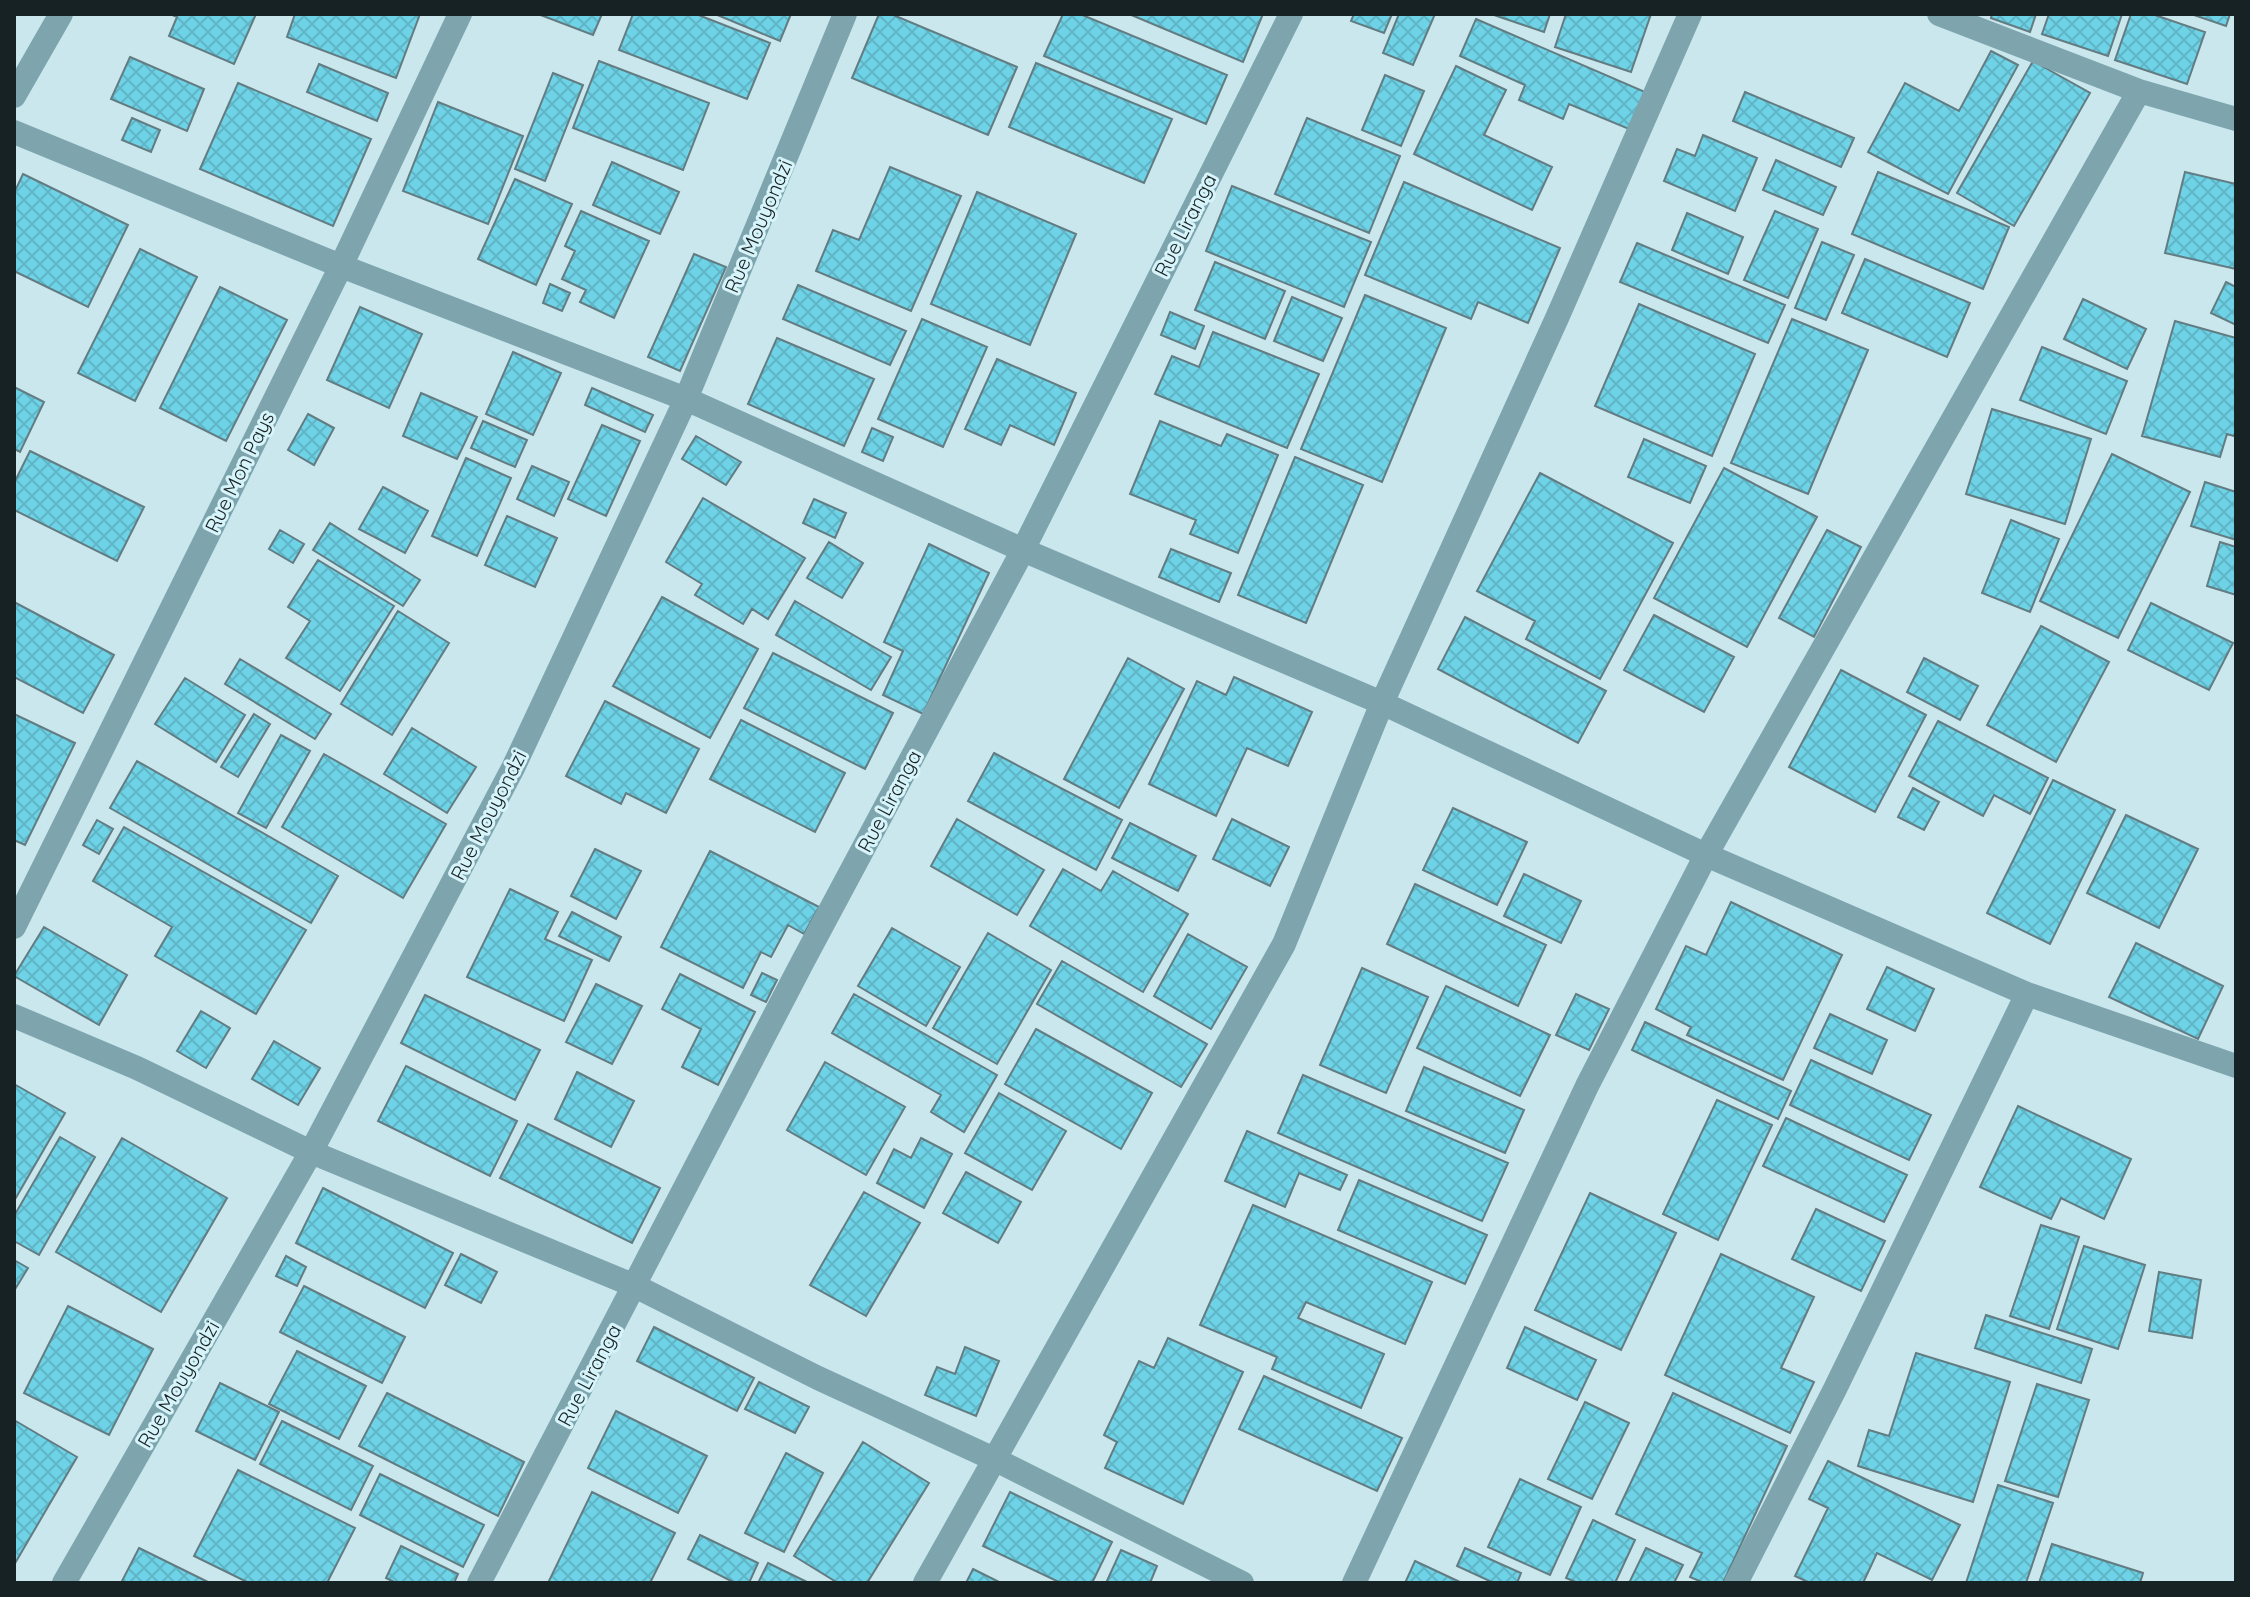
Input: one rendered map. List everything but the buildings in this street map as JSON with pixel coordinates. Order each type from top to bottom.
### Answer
[{"type":"street","points":[[14,96],[61,14]]},
{"type":"street","name":"Rue Mon Pays","points":[[14,927],[341,266],[460,14]]},
{"type":"street","name":"Rue Mouyondzi","points":[[64,1583],[311,1152],[513,768],[686,399],[845,14]]},
{"type":"street","name":"Rue Liranga","points":[[479,1583],[802,963],[1023,550],[1291,14]]},
{"type":"street","points":[[925,1583],[1284,944],[1382,703],[1551,332],[1690,14]]},
{"type":"street","points":[[1939,14],[2139,91],[2236,119]]},
{"type":"street","points":[[1354,1583],[1587,1086],[1706,855],[2139,91]]},
{"type":"street","points":[[14,132],[341,266],[686,399],[1023,550],[1382,703],[1706,855],[2027,994],[2236,1066]]},
{"type":"street","points":[[1736,1583],[1835,1389],[2027,994]]},
{"type":"street","points":[[14,1016],[137,1068],[311,1152],[635,1286],[1242,1583]]}]
